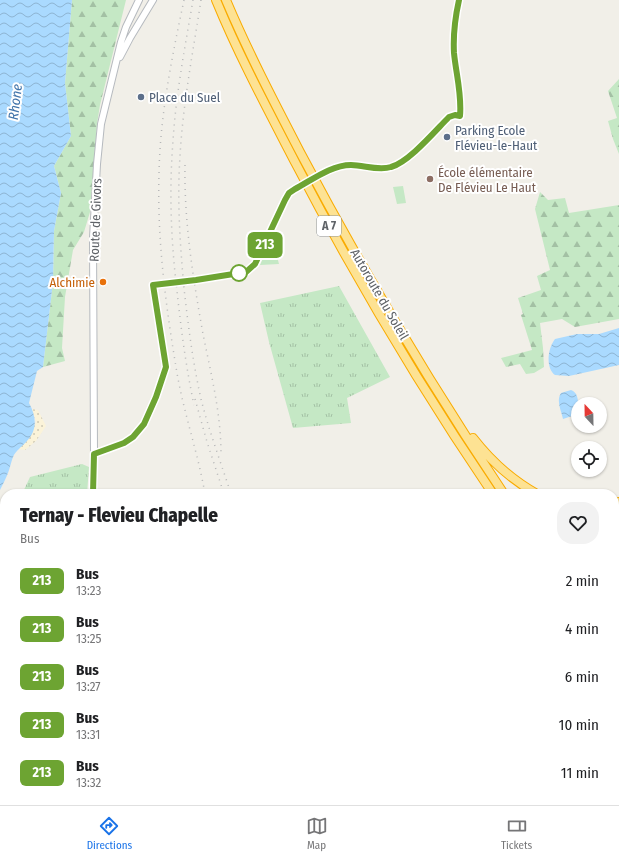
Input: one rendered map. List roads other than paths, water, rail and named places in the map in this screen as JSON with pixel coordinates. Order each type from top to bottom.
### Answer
[{"type":"highway","name":"Autoroute du Soleil","points":[[226,0],[266,84],[322,193],[382,299],[448,408],[501,489]]},
{"type":"highway","name":"Autoroute du Soleil","points":[[218,4],[268,109],[320,209],[380,315],[466,454],[490,489]]},
{"type":"highway","points":[[448,408],[490,458],[529,489]]},
{"type":"highway","points":[[466,454],[484,489]]},
{"type":"main road","points":[[138,24],[135,17],[135,12],[140,0]]},
{"type":"main road","name":"Route de Givors","points":[[93,489],[94,202],[101,124],[126,26],[140,0]]},
{"type":"main road","name":"Route de Givors","points":[[115,68],[130,38],[153,0]]},
{"type":"water","name":"Rhone","points":[[0,0],[72,0],[65,83],[71,136],[54,166],[61,193],[54,231],[53,282],[43,367],[37,371],[29,403],[35,422],[31,436],[14,455],[8,473],[0,489]]},
{"type":"water","points":[[619,328],[619,365],[569,376],[555,375],[552,372],[549,362],[549,352],[555,339],[577,334],[599,334]]},
{"type":"water","points":[[571,390],[577,397],[571,397],[571,416],[563,419],[559,406],[561,393]]},
{"type":"railway","points":[[184,0],[164,108],[159,174],[159,224],[169,324],[177,373],[204,489]]},
{"type":"railway","points":[[193,0],[174,123],[171,216],[173,254],[182,334],[194,405]]},
{"type":"railway","points":[[201,0],[181,136],[179,172],[180,238],[187,316],[198,385],[208,423],[229,489]]},
{"type":"railway","points":[[185,165],[186,208],[190,250],[199,313],[217,409],[221,439],[221,454]]},
{"type":"railway","points":[[195,399],[222,489]]},
{"type":"place","name":"Place du Suel","points":[[141,97]]},
{"type":"place","name":"Parking Ecole Flévieu-le-Haut","points":[[447,137]]},
{"type":"place","name":"École élémentaire De Flévieu Le Haut","points":[[430,179]]},
{"type":"place","name":"Alchimie","points":[[103,282]]}]
